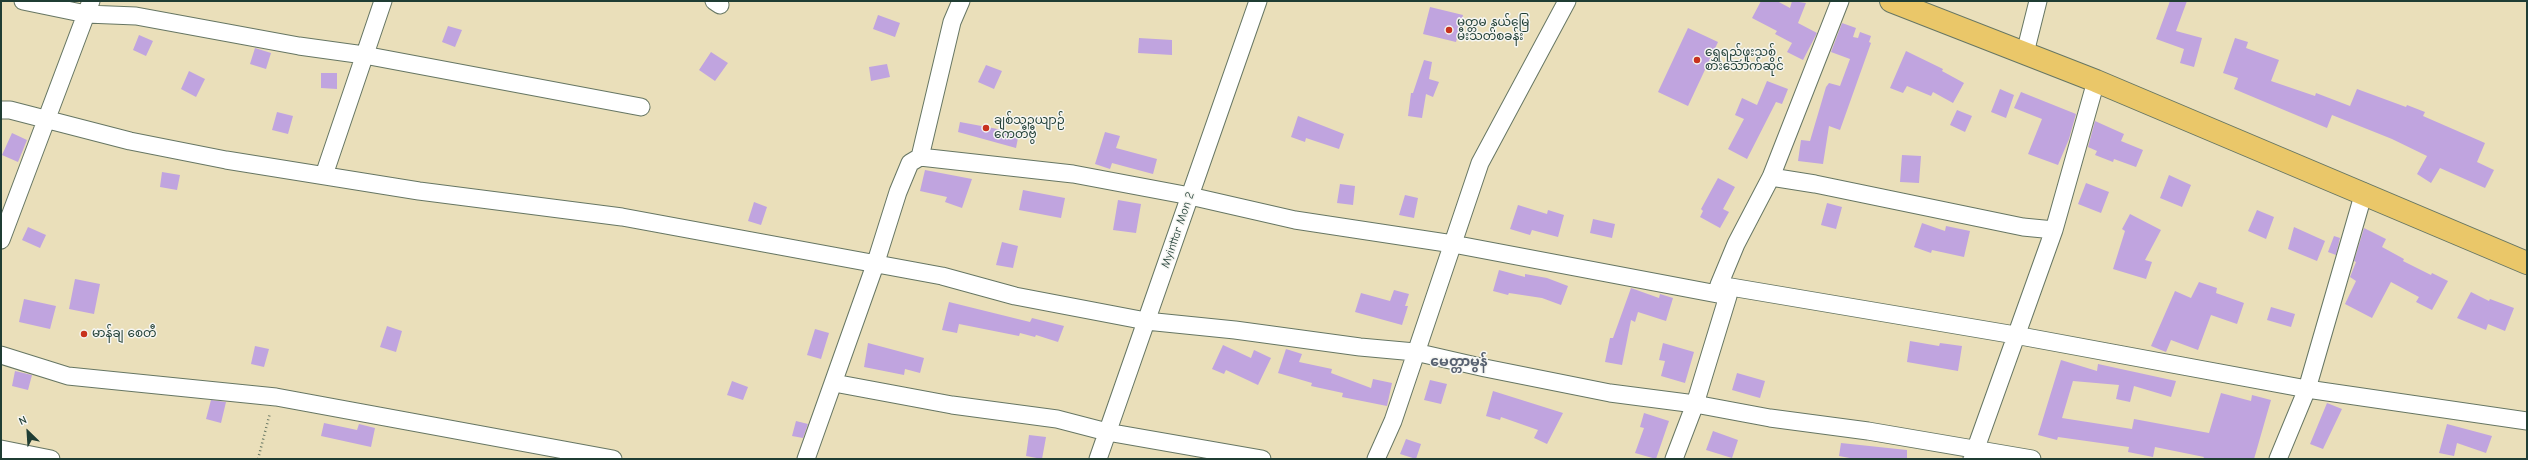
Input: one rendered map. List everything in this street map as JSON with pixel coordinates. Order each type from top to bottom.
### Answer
[{"type":"highway","points":[[1892,1],[2096,81],[2364,192],[2527,263]]},
{"type":"street","points":[[23,1],[88,8],[299,46],[364,55],[641,107]]},
{"type":"street","points":[[324,175],[382,1]]},
{"type":"street","points":[[920,157],[952,22],[961,1]]},
{"type":"street","name":"Myinttar Mon 2","points":[[1098,459],[1258,1]]},
{"type":"street","points":[[1376,459],[1393,421],[1480,163],[1567,1]]},
{"type":"street","points":[[1674,459],[1695,404],[1736,244],[1772,177],[1840,1]]},
{"type":"street","points":[[2025,53],[2038,1]]},
{"type":"street","points":[[1,240],[88,8]]},
{"type":"street","points":[[1974,455],[2015,335],[2054,230],[2096,81]]},
{"type":"street","points":[[1,110],[10,110],[46,121],[145,144],[419,191],[622,217],[875,265],[942,276],[1015,296],[1146,321],[1235,330],[1344,345],[1416,352],[1486,368],[1610,392],[1695,404],[1974,455],[2032,459]]},
{"type":"street","points":[[806,459],[834,383],[907,171],[910,164],[920,157],[1073,174],[1190,196],[1295,220],[1453,244],[1723,290],[2015,335],[2307,389],[2527,421]]},
{"type":"street","points":[[1772,177],[1815,184],[2023,227],[2054,230]]},
{"type":"street","points":[[2278,459],[2307,389],[2364,192]]},
{"type":"street","points":[[1,355],[68,376],[276,397],[613,459]]},
{"type":"street","points":[[834,383],[952,404],[1057,419],[1107,432],[1262,459]]},
{"type":"street","points":[[1,449],[51,459]]},
{"type":"path","points":[[258,459],[276,397]]},
{"type":"building","points":[[1761,1],[1777,1],[1790,8],[1792,1],[1806,3],[1798,23],[1817,33],[1803,60],[1787,52],[1792,43],[1775,34],[1777,31],[1752,18]]},
{"type":"building","points":[[2170,1],[2187,1],[2176,31],[2202,38],[2194,67],[2180,63],[2184,49],[2156,39]]},
{"type":"building","points":[[1430,7],[1463,15],[1456,42],[1423,34]]},
{"type":"building","points":[[878,15],[900,23],[895,37],[873,29]]},
{"type":"building","points":[[1842,23],[1856,28],[1853,37],[1858,38],[1860,32],[1871,36],[1869,42],[1871,43],[1840,130],[1829,126],[1823,164],[1798,161],[1801,140],[1810,141],[1826,87],[1829,83],[1840,86],[1850,59],[1831,52]]},
{"type":"building","points":[[448,26],[462,30],[455,47],[442,42]]},
{"type":"building","points":[[1688,28],[1718,42],[1688,106],[1658,92]]},
{"type":"building","points":[[139,35],[153,41],[146,56],[133,50]]},
{"type":"building","points":[[1139,38],[1172,40],[1172,55],[1138,53]]},
{"type":"building","points":[[2235,38],[2248,42],[2246,48],[2279,60],[2271,81],[2315,96],[2316,93],[2350,106],[2357,89],[2406,107],[2407,105],[2425,112],[2423,116],[2485,143],[2477,162],[2494,170],[2485,188],[2440,168],[2431,183],[2417,174],[2427,156],[2392,139],[2332,115],[2327,128],[2234,89],[2238,78],[2223,73]]},
{"type":"building","points":[[255,48],[271,53],[266,69],[250,64]]},
{"type":"building","points":[[1906,51],[1943,69],[1942,71],[1964,83],[1953,103],[1933,92],[1931,96],[1907,86],[1903,93],[1890,88]]},
{"type":"building","points":[[711,52],[728,63],[715,81],[699,70]]},
{"type":"building","points":[[1424,60],[1432,62],[1429,79],[1439,82],[1433,97],[1426,94],[1422,118],[1408,116],[1411,93],[1413,93]]},
{"type":"building","points":[[887,64],[890,77],[871,81],[869,67]]},
{"type":"building","points":[[986,65],[1002,71],[994,89],[978,82]]},
{"type":"building","points":[[189,71],[205,79],[196,97],[181,89]]},
{"type":"building","points":[[321,73],[337,73],[337,89],[321,88]]},
{"type":"building","points":[[1767,81],[1788,89],[1782,104],[1776,102],[1747,159],[1728,149],[1744,119],[1735,115],[1742,98],[1757,105]]},
{"type":"building","points":[[2000,89],[2014,95],[2006,118],[1991,112]]},
{"type":"building","points":[[2021,92],[2076,114],[2069,139],[2058,165],[2028,154],[2042,119],[2014,108]]},
{"type":"building","points":[[1957,110],[1972,116],[1965,132],[1950,125]]},
{"type":"building","points":[[277,112],[293,116],[288,134],[272,130]]},
{"type":"building","points":[[1298,116],[1344,134],[1339,149],[1306,138],[1305,142],[1291,137]]},
{"type":"building","points":[[2095,121],[2124,134],[2121,141],[2143,150],[2136,167],[2114,159],[2113,162],[2095,155],[2097,151],[2088,147]]},
{"type":"building","points":[[960,122],[1019,133],[1016,148],[958,132]]},
{"type":"building","points":[[1105,132],[1120,136],[1116,148],[1157,159],[1153,174],[1112,163],[1110,169],[1095,164]]},
{"type":"building","points":[[12,133],[27,140],[18,162],[2,155]]},
{"type":"building","points":[[1902,155],[1921,156],[1919,183],[1900,182]]},
{"type":"building","points":[[925,170],[972,179],[962,208],[945,202],[947,197],[920,191]]},
{"type":"building","points":[[162,172],[180,175],[177,190],[160,187]]},
{"type":"building","points":[[2169,175],[2191,185],[2182,207],[2160,198]]},
{"type":"building","points":[[1718,178],[1735,187],[1723,209],[1729,212],[1720,228],[1700,217],[1703,211],[1701,209]]},
{"type":"building","points":[[2086,183],[2109,192],[2101,213],[2078,204]]},
{"type":"building","points":[[1340,184],[1355,186],[1353,205],[1337,203]]},
{"type":"building","points":[[1023,190],[1065,198],[1061,218],[1019,210]]},
{"type":"building","points":[[1405,195],[1418,198],[1414,218],[1399,215]]},
{"type":"building","points":[[1118,200],[1141,204],[1136,233],[1113,230]]},
{"type":"building","points":[[754,202],[767,207],[761,225],[748,221]]},
{"type":"building","points":[[1827,203],[1842,207],[1836,229],[1821,225]]},
{"type":"building","points":[[1518,205],[1547,214],[1548,210],[1564,215],[1558,237],[1532,230],[1530,235],[1510,229]]},
{"type":"building","points":[[2257,210],[2274,217],[2266,239],[2248,231]]},
{"type":"building","points":[[2130,214],[2161,230],[2145,260],[2152,262],[2146,279],[2113,269],[2125,231],[2122,229]]},
{"type":"building","points":[[1593,219],[1615,224],[1612,238],[1590,233]]},
{"type":"building","points":[[1922,223],[1945,231],[1946,226],[1970,231],[1964,257],[1932,250],[1931,253],[1914,247]]},
{"type":"building","points":[[28,227],[46,235],[40,248],[22,240]]},
{"type":"building","points":[[2294,227],[2325,241],[2317,261],[2288,249]]},
{"type":"building","points":[[2364,228],[2386,239],[2382,247],[2404,259],[2403,261],[2431,275],[2432,273],[2448,281],[2432,310],[2416,302],[2419,297],[2391,282],[2372,318],[2345,304],[2356,281],[2350,277],[2356,262],[2354,261]]},
{"type":"building","points":[[2334,236],[2340,238],[2336,255],[2328,252]]},
{"type":"building","points":[[1002,242],[1018,246],[1013,268],[996,265]]},
{"type":"building","points":[[1499,270],[1525,277],[1525,274],[1547,278],[1568,286],[1561,305],[1542,298],[1509,293],[1508,295],[1493,291]]},
{"type":"building","points":[[75,279],[100,284],[94,314],[69,309]]},
{"type":"building","points":[[2199,282],[2217,288],[2216,293],[2244,303],[2237,324],[2211,315],[2198,350],[2171,340],[2166,352],[2151,346],[2175,291],[2191,298]]},
{"type":"building","points":[[1631,288],[1659,298],[1660,294],[1673,298],[1666,321],[1638,312],[1635,322],[1631,320],[1622,365],[1605,362],[1610,338],[1613,338]]},
{"type":"building","points":[[1394,290],[1409,294],[1405,306],[1408,306],[1402,325],[1355,312],[1361,293],[1390,301]]},
{"type":"building","points":[[2471,292],[2489,301],[2490,299],[2514,308],[2505,331],[2488,324],[2486,330],[2457,318]]},
{"type":"building","points":[[24,299],[56,306],[50,329],[19,322]]},
{"type":"building","points":[[949,302],[1030,322],[1032,318],[1064,326],[1058,342],[1036,335],[1035,337],[1020,333],[1019,336],[959,324],[957,333],[942,330]]},
{"type":"building","points":[[2271,307],[2295,314],[2291,327],[2267,320]]},
{"type":"building","points":[[387,326],[402,331],[396,352],[380,347]]},
{"type":"building","points":[[815,329],[829,333],[821,359],[807,355]]},
{"type":"building","points":[[1910,341],[1939,346],[1940,343],[1962,346],[1958,371],[1907,362]]},
{"type":"building","points":[[868,343],[924,358],[920,373],[905,369],[904,375],[864,367]]},
{"type":"building","points":[[1663,343],[1694,352],[1685,383],[1661,376],[1665,361],[1659,360]]},
{"type":"building","points":[[1223,345],[1251,358],[1254,350],[1271,358],[1258,385],[1226,370],[1224,374],[1212,369]]},
{"type":"building","points":[[255,346],[269,349],[264,367],[251,364]]},
{"type":"building","points":[[1286,349],[1302,354],[1299,362],[1332,369],[1331,373],[1371,388],[1373,379],[1392,383],[1387,406],[1342,397],[1343,393],[1311,386],[1312,383],[1278,373]]},
{"type":"building","points":[[2061,360],[2097,371],[2098,364],[2176,381],[2171,397],[2134,386],[2130,402],[2116,399],[2119,385],[2073,381],[2062,418],[2132,429],[2134,419],[2209,433],[2221,393],[2251,401],[2252,395],[2271,400],[2254,459],[2203,459],[2204,457],[2155,447],[2153,457],[2128,452],[2129,447],[2058,437],[2057,440],[2038,435]]},
{"type":"building","points":[[15,371],[32,375],[28,390],[12,386]]},
{"type":"building","points":[[1737,373],[1765,381],[1760,398],[1732,390]]},
{"type":"building","points":[[1430,380],[1447,384],[1441,404],[1424,400]]},
{"type":"building","points":[[732,381],[748,387],[743,400],[727,395]]},
{"type":"building","points":[[1493,391],[1563,413],[1547,444],[1534,438],[1538,430],[1501,417],[1500,420],[1486,416]]},
{"type":"building","points":[[211,400],[226,402],[221,423],[206,419]]},
{"type":"building","points":[[2327,403],[2342,409],[2323,449],[2310,444]]},
{"type":"building","points":[[1644,413],[1669,421],[1656,459],[1635,453],[1644,428],[1640,427]]},
{"type":"building","points":[[796,421],[808,424],[803,438],[792,436]]},
{"type":"building","points":[[324,423],[357,430],[359,424],[375,428],[371,447],[321,436]]},
{"type":"building","points":[[2447,424],[2492,436],[2486,453],[2457,443],[2454,456],[2439,453]]},
{"type":"building","points":[[1713,431],[1738,440],[1732,458],[1706,450]]},
{"type":"building","points":[[1029,435],[1046,437],[1042,459],[1026,456]]},
{"type":"building","points":[[1406,439],[1421,444],[1416,459],[1400,454]]},
{"type":"building","points":[[1841,443],[1907,450],[1907,459],[1855,459],[1839,456]]},
{"type":"place","name":"မုတ္တမ နယ်မြေ မီးသတ်စခန်း","points":[[1449,30]]},
{"type":"place","name":"ရွှေရည်ဖူးသစ် စားသောက်ဆိုင်","points":[[1697,60]]},
{"type":"place","name":"ချစ်သူဥယျာဉ် ကေတီဗွီ","points":[[986,128]]},
{"type":"place","name":"မာန်ချ စေတီ","points":[[84,334]]},
{"type":"district","name":"မေတ္တာမွန်","points":[[1459,362]]}]
